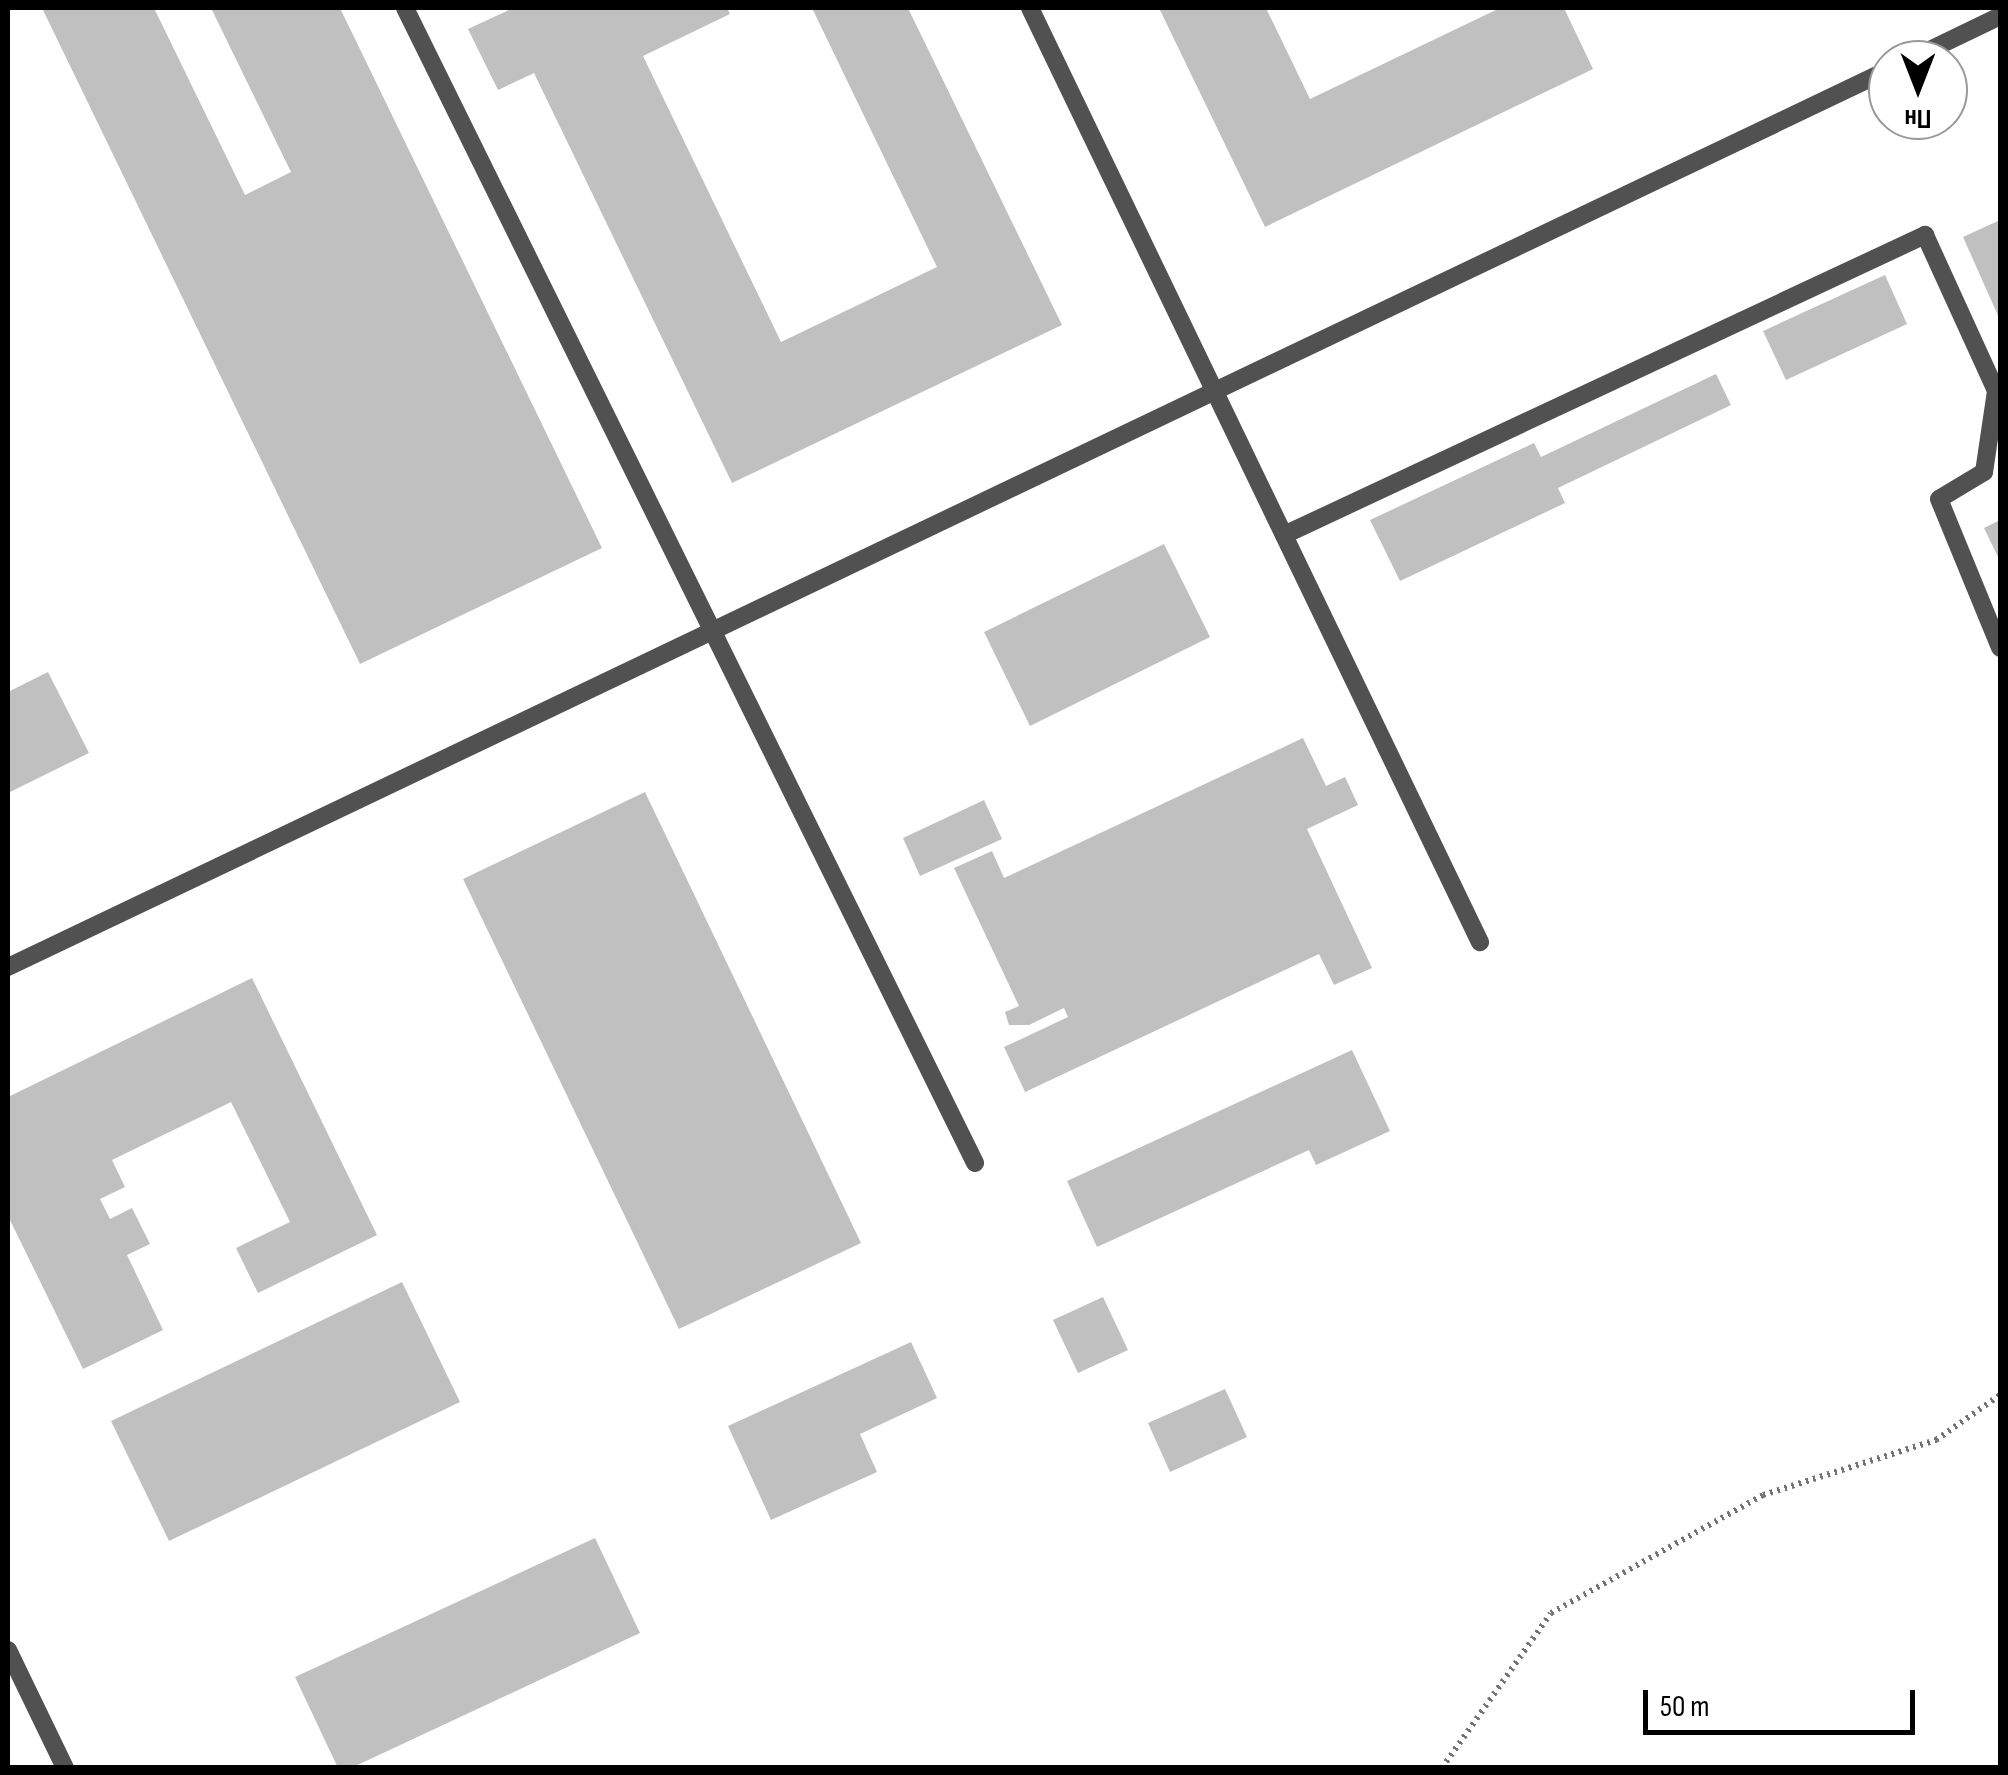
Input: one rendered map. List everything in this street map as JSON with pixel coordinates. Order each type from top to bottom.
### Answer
[{"type":"lane","points":[[405,8],[976,1164]]},
{"type":"lane","points":[[1030,8],[1480,942]]},
{"type":"lane","points":[[1950,40],[2000,16]]},
{"type":"lane","points":[[8,967],[1868,80]]},
{"type":"lane","points":[[1284,535],[1926,235],[1996,392],[1984,472],[1939,498],[2000,648]]},
{"type":"lane","points":[[8,1650],[65,1768]]},
{"type":"path","points":[[1442,1768],[1551,1613],[1763,1495],[1936,1440],[2000,1395]]},
{"type":"building","points":[[42,8],[154,8],[245,195],[291,172],[211,8],[340,8],[602,548],[360,664]]},
{"type":"building","points":[[513,8],[727,8],[730,14],[643,56],[781,342],[937,267],[812,8],[908,8],[1062,325],[732,483],[534,73],[498,90],[468,29]]},
{"type":"building","points":[[1159,8],[1266,8],[1310,99],[1500,8],[1564,8],[1593,69],[1265,227]]},
{"type":"building","points":[[2000,220],[2000,320],[1963,237]]},
{"type":"building","points":[[1885,275],[1907,324],[1786,380],[1763,331]]},
{"type":"building","points":[[1716,374],[1731,405],[1558,488],[1565,503],[1400,581],[1370,520],[1534,443],[1541,457]]},
{"type":"building","points":[[2000,520],[2000,561],[1984,528]]},
{"type":"building","points":[[1164,544],[1210,637],[1030,726],[984,632]]},
{"type":"building","points":[[48,672],[89,753],[8,793],[8,692]]},
{"type":"building","points":[[1303,738],[1326,786],[1345,777],[1358,805],[1307,829],[1372,968],[1334,985],[1319,954],[1025,1092],[1004,1047],[1068,1017],[1064,1008],[1029,1025],[1009,1025],[1005,1012],[1019,1006],[954,868],[992,851],[1004,878]]},
{"type":"building","points":[[645,792],[861,1243],[679,1329],[463,879]]},
{"type":"building","points":[[984,800],[1002,839],[920,876],[903,838]]},
{"type":"building","points":[[252,978],[377,1235],[258,1293],[236,1248],[290,1222],[231,1102],[112,1160],[125,1187],[100,1199],[110,1219],[132,1208],[150,1244],[127,1255],[163,1330],[83,1369],[8,1216],[8,1097]]},
{"type":"building","points":[[1352,1050],[1390,1131],[1316,1165],[1309,1150],[1097,1247],[1067,1181]]},
{"type":"building","points":[[402,1282],[460,1402],[169,1541],[111,1421]]},
{"type":"building","points":[[1103,1297],[1128,1350],[1078,1373],[1053,1320]]},
{"type":"building","points":[[911,1342],[937,1398],[860,1434],[877,1472],[771,1520],[728,1426]]},
{"type":"building","points":[[1225,1389],[1247,1437],[1170,1472],[1148,1423]]},
{"type":"building","points":[[595,1538],[640,1633],[351,1768],[338,1768],[295,1677]]}]
